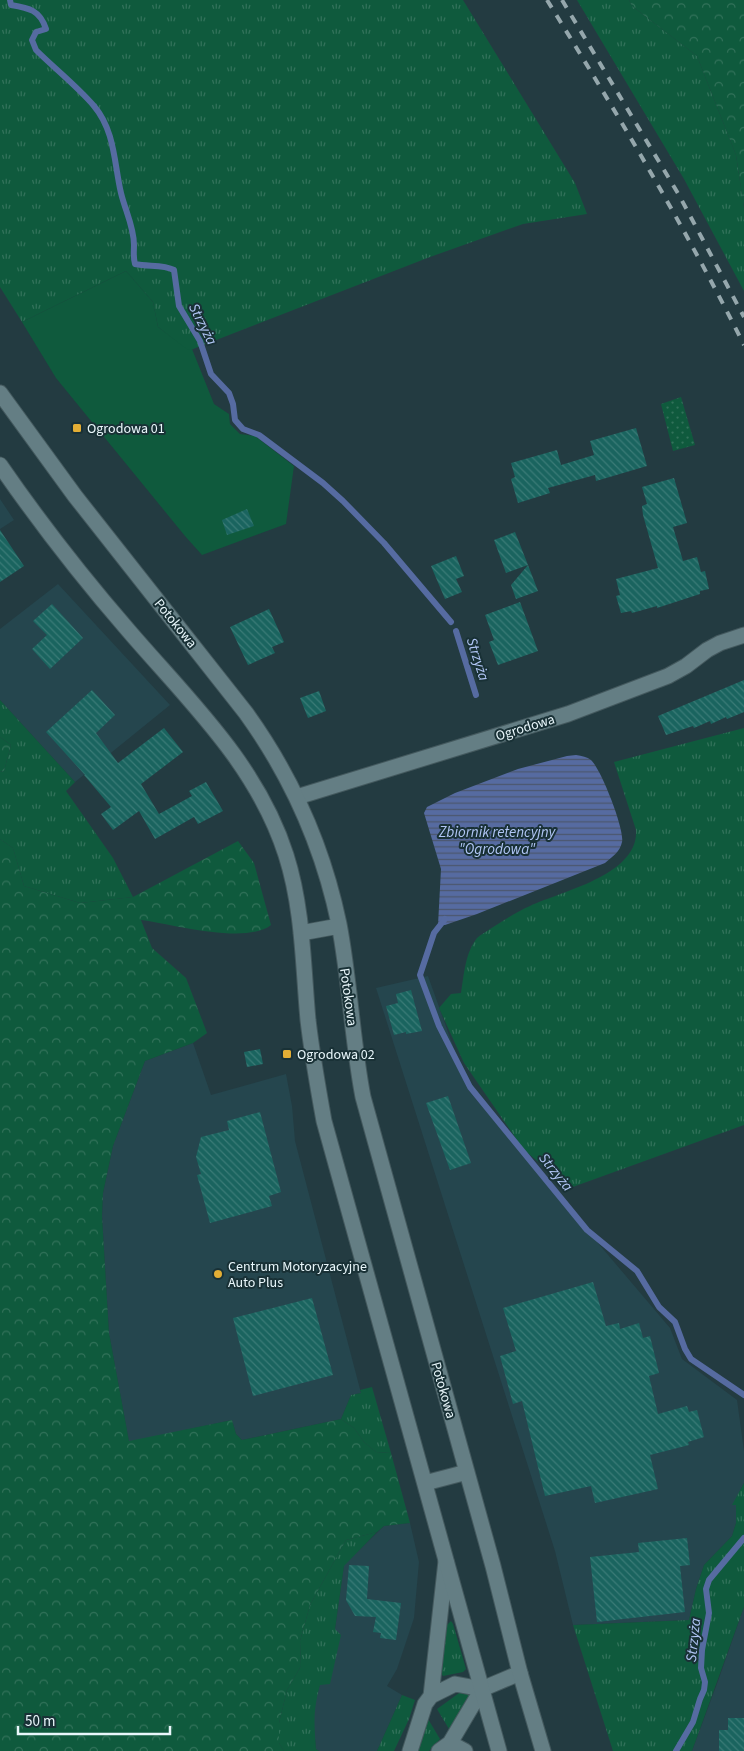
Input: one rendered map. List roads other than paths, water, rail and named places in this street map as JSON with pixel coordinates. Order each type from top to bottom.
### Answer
[{"type":"main road","name":"Potokowa","points":[[0,393],[75,496],[266,740],[297,797],[321,855],[339,926],[363,1097],[543,1751]]},
{"type":"main road","points":[[0,465],[60,550],[235,754],[267,806],[286,855],[294,887],[301,934],[311,1044],[324,1121],[499,1751]]},
{"type":"main road","name":"Ogrodowa","points":[[297,797],[568,714],[668,676],[686,666],[707,650],[720,643],[744,635]]},
{"type":"main road","points":[[301,934],[339,926]]},
{"type":"main road","points":[[425,1483],[467,1472]]},
{"type":"main road","points":[[431,1696],[446,1561]]},
{"type":"main road","points":[[410,1751],[425,1704],[431,1696],[455,1684],[482,1689],[520,1673]]},
{"type":"main road","points":[[465,1751],[445,1747],[482,1689]]},
{"type":"water","name":"Zbiornik retencyjny \"Ogrodowa\"","points":[[576,755],[591,760],[606,787],[622,835],[621,846],[618,851],[605,863],[477,914],[445,925],[438,925],[441,869],[424,813],[427,807],[455,793],[518,769]]},
{"type":"waterway","name":"Strzyża","points":[[10,0],[11,5],[33,11],[41,18],[46,29],[36,32],[32,40],[36,50],[81,92],[101,116],[110,137],[121,193],[133,232],[135,264],[165,267],[174,270],[179,306],[200,341],[211,374],[229,393],[233,404],[235,420],[243,429],[259,435],[323,483],[343,501],[384,543],[451,622]]},
{"type":"waterway","name":"Strzyża","points":[[456,631],[476,695]]},
{"type":"waterway","name":"Strzyża","points":[[445,919],[434,933],[420,975],[439,1026],[470,1087],[587,1230],[637,1271],[659,1307],[675,1322],[685,1349],[691,1359],[744,1395]]},
{"type":"waterway","name":"Strzyża","points":[[676,1751],[693,1722],[704,1690],[705,1682],[701,1668],[702,1650],[709,1613],[706,1589],[709,1580],[744,1538]]},
{"type":"railway","points":[[547,0],[650,171],[744,345]]},
{"type":"railway","points":[[562,0],[679,195],[744,317]]},
{"type":"place","name":"Ogrodowa 01","points":[[77,428]]},
{"type":"place","name":"Ogrodowa 02","points":[[287,1054]]},
{"type":"place","name":"Centrum Motoryzacyjne Auto Plus","points":[[218,1274]]}]
